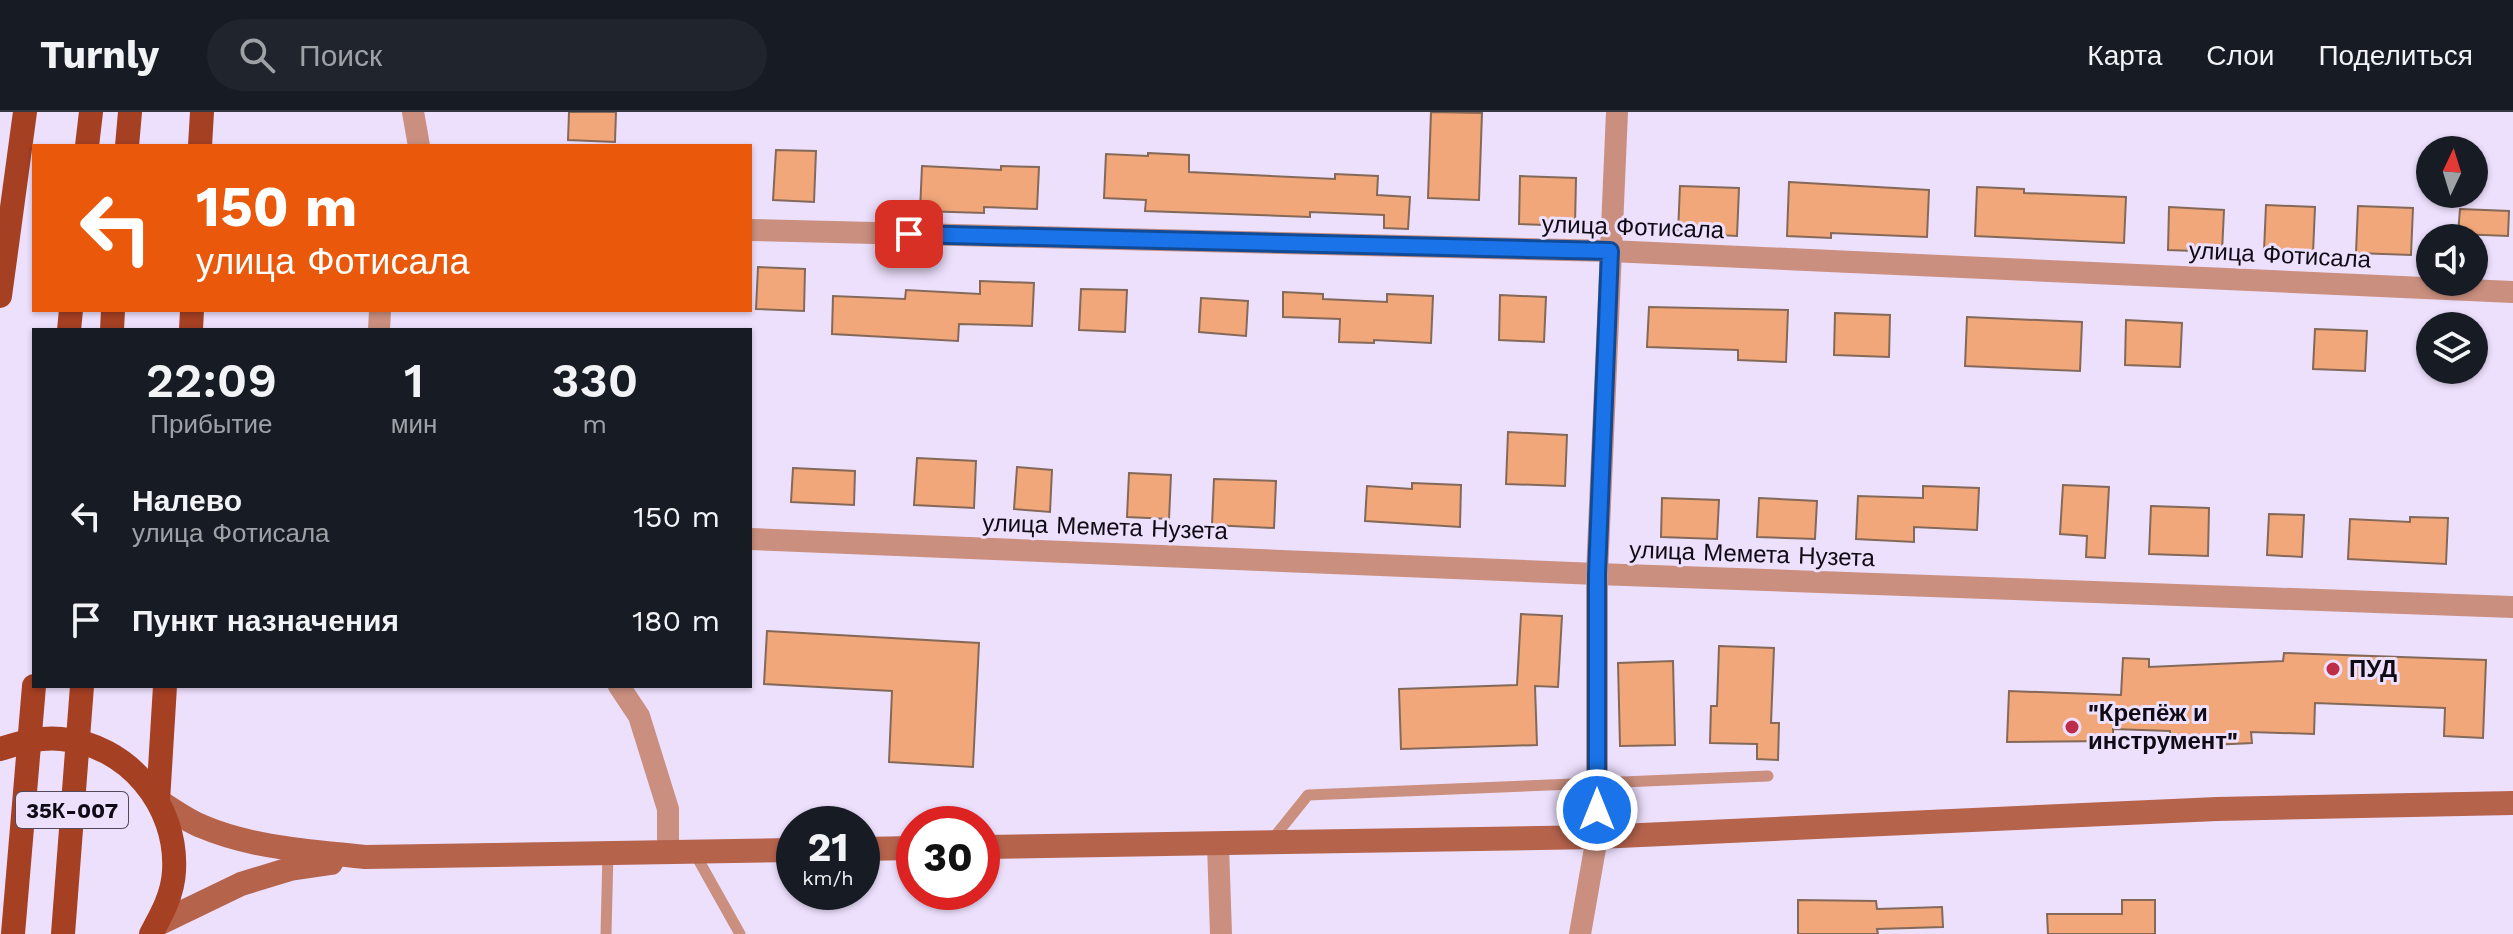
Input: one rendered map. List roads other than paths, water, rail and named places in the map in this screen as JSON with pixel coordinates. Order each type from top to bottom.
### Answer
[{"type":"main road","points":[[0,296],[25,112]]},
{"type":"main road","points":[[87,144],[91,112]]},
{"type":"main road","points":[[127,144],[130,112]]},
{"type":"main road","points":[[200,144],[202,112]]},
{"type":"main road","name":"35К-007","points":[[13,934],[34,688]]},
{"type":"main road","name":"35К-007","points":[[63,934],[82,688]]},
{"type":"main road","name":"35К-007","points":[[158,801],[165,688]]},
{"type":"main road","points":[[0,749],[30,740],[52,739],[93,746],[122,761],[146,783],[158,801],[172,835],[174,872],[166,907],[154,931]]},
{"type":"main road","points":[[158,801],[199,826],[241,840],[365,857],[776,850]]},
{"type":"main road","points":[[1000,847],[1597,837],[2217,809],[2513,803]]},
{"type":"main road","points":[[154,931],[241,884],[290,869],[365,857]]},
{"type":"street","points":[[413,112],[419,144]]},
{"type":"street","points":[[1580,934],[1597,837],[1597,574],[1617,112]]},
{"type":"street","name":"улица Фотисала","points":[[752,230],[1610,251],[2513,292]]},
{"type":"street","name":"улица Мемета Нузета","points":[[752,539],[2513,607]]},
{"type":"street","points":[[620,688],[639,716],[668,809],[668,852]]},
{"type":"street","points":[[1218,845],[1221,934]]},
{"type":"lane","points":[[1268,844],[1308,795],[1768,776]]},
{"type":"lane","points":[[694,851],[740,934]]},
{"type":"lane","points":[[606,934],[608,852]]},
{"type":"place","name":"ПУД","points":[[2333,669]]},
{"type":"place","name":"\"Крепёж и инструмент\"","points":[[2072,727]]}]
